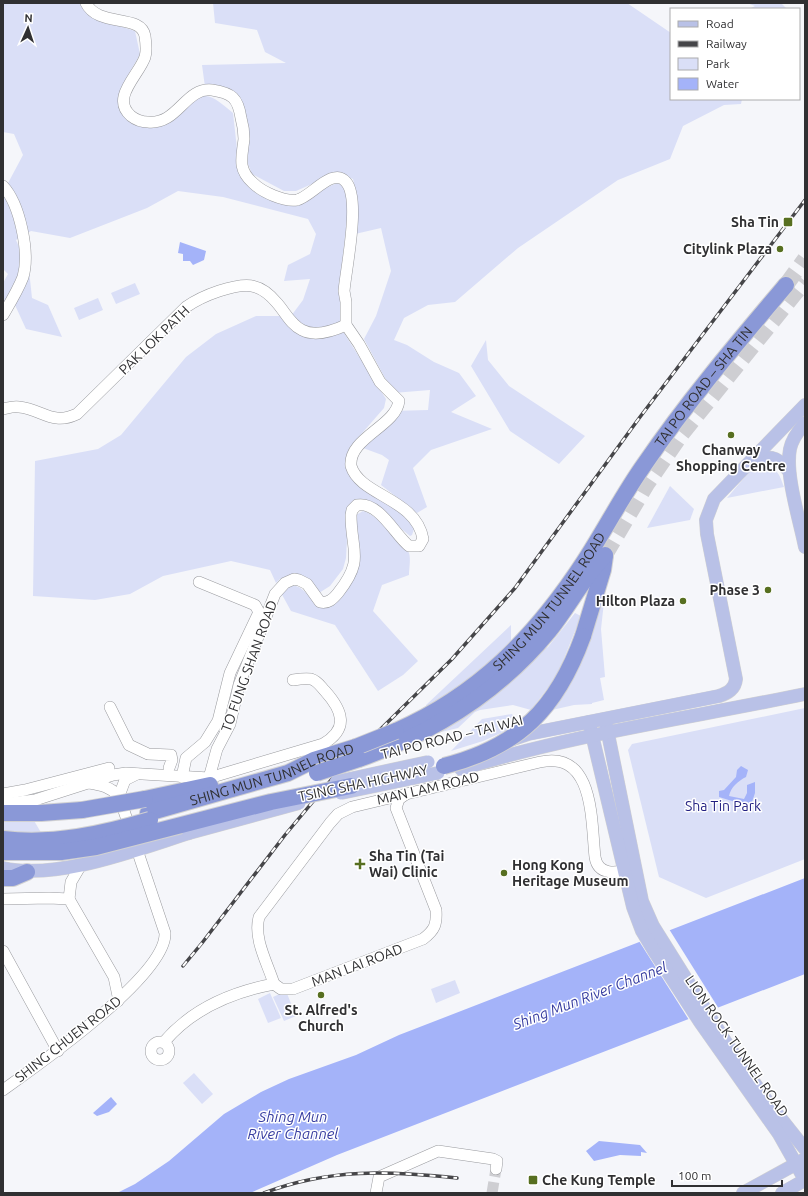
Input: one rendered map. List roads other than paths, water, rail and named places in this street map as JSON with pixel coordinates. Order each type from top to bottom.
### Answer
[{"type":"highway","name":"TAI PO ROAD – SHA TIN","points":[[626,492],[643,465],[700,388],[786,285]]},
{"type":"highway","name":"SHING MUN TUNNEL ROAD","points":[[3,830],[49,832],[96,826],[166,808],[288,772],[314,760],[378,739],[416,722],[441,708],[490,674],[545,626],[626,492]]},
{"type":"highway","name":"SHING MUN TUNNEL ROAD","points":[[3,839],[49,840],[105,832],[302,777],[378,753],[419,734],[449,718],[489,690],[509,673],[545,626],[594,566],[605,555]]},
{"type":"highway","name":"TSING SHA HIGHWAY","points":[[3,852],[61,852],[96,847],[271,802],[437,768],[473,758],[490,750],[513,737],[541,712],[563,683],[583,636],[603,570],[605,555]]},
{"type":"highway","points":[[3,813],[41,813],[101,808],[208,785],[285,765],[314,760]]},
{"type":"highway","points":[[3,878],[13,878],[28,872]]},
{"type":"main road","points":[[758,704],[752,703],[742,697],[736,680],[706,527],[708,513],[714,499],[746,464],[805,406]]},
{"type":"main road","points":[[804,540],[789,471],[789,456],[796,433],[805,423]]},
{"type":"main road","points":[[746,464],[760,458],[775,458],[782,462],[789,471]]},
{"type":"main road","name":"TAI PO ROAD – TAI WAI","points":[[3,852],[37,852],[70,849],[133,835],[275,796],[450,757],[528,734],[724,694],[734,687],[736,680]]},
{"type":"main road","name":"TAI PO ROAD – TAI WAI","points":[[3,868],[28,872],[80,865],[317,798],[461,769],[508,754],[592,735],[805,694]]},
{"type":"main road","points":[[662,707],[666,716],[676,719]]},
{"type":"main road","name":"LION ROCK TUNNEL ROAD","points":[[605,719],[631,870],[633,907],[779,1134],[801,1161],[805,1180]]},
{"type":"main road","name":"LION ROCK TUNNEL ROAD","points":[[589,722],[631,870]]},
{"type":"main road","name":"LION ROCK TUNNEL ROAD","points":[[705,1020],[805,1149]]},
{"type":"main road","points":[[743,1193],[801,1161]]},
{"type":"main road","points":[[782,1193],[805,1180]]},
{"type":"street","points":[[86,3],[92,11],[99,16],[134,24],[141,28],[144,32],[146,44],[144,58],[127,88],[123,101],[126,110],[132,117],[143,122],[157,122],[172,115],[200,91],[211,90],[224,93],[234,98],[239,107],[244,134],[241,163],[245,174],[256,186],[275,195],[296,200],[304,198],[332,178],[339,178],[345,181],[353,202],[344,292],[346,302],[346,325]]},
{"type":"street","points":[[3,186],[11,196],[18,210],[25,262],[22,278],[3,315]]},
{"type":"street","name":"PAK LOK PATH","points":[[3,409],[15,407],[23,408],[48,417],[58,418],[77,414],[186,307],[204,297],[234,286],[249,285],[265,291],[294,324],[302,330],[312,333],[323,333],[346,325]]},
{"type":"street","name":"TO FUNG SHAN ROAD","points":[[209,778],[217,749],[230,724],[239,685],[271,603],[280,588],[288,581],[300,580],[307,584],[320,602],[327,602],[334,597],[348,580],[354,568],[355,550],[351,515],[352,510],[357,506],[366,506],[385,519],[409,546],[416,547],[423,541],[420,530],[412,515],[362,480],[352,469],[351,460],[354,451],[395,411],[399,401],[380,382],[360,344],[346,325]]},
{"type":"street","points":[[182,777],[183,763],[186,758],[205,742],[218,721],[230,673],[259,612],[255,605],[199,582]]},
{"type":"street","points":[[3,794],[25,790],[108,768],[168,772],[182,777],[209,778],[323,744],[332,739],[338,732],[341,715],[334,701],[316,681],[303,678],[293,680]]},
{"type":"street","points":[[110,707],[129,745],[148,754],[171,755],[172,760],[168,772]]},
{"type":"street","name":"MAN LAM ROAD","points":[[274,984],[258,936],[257,926],[259,917],[335,818],[347,809],[377,800],[544,761],[557,761],[565,764],[577,772],[585,784],[597,865],[604,871],[631,870]]},
{"type":"street","points":[[3,804],[35,800],[112,774],[168,772]]},
{"type":"street","points":[[86,783],[102,785],[111,789],[119,796],[125,780],[137,774]]},
{"type":"street","points":[[377,800],[390,804],[396,808],[399,799],[407,793]]},
{"type":"street","name":"SHING CHUEN ROAD","points":[[3,1090],[58,1051],[118,1001],[143,975],[162,948],[165,933],[119,796]]},
{"type":"street","name":"MAN LAI ROAD","points":[[274,984],[280,989],[293,989],[423,939],[432,933],[437,922],[436,910],[396,808]]},
{"type":"street","points":[[80,865],[72,882],[69,899],[114,977],[118,1001]]},
{"type":"street","points":[[3,899],[69,899]]},
{"type":"street","points":[[3,951],[58,1051]]},
{"type":"street","points":[[114,977],[126,982],[143,975]]},
{"type":"street","points":[[164,1042],[205,1008],[225,998],[274,984]]},
{"type":"street","points":[[376,1193],[379,1177],[438,1151],[492,1159],[498,1161],[496,1169]]},
{"type":"water","points":[[180,242],[206,251],[204,260],[193,265],[190,261],[183,261],[183,254],[178,253]]},
{"type":"water","points":[[741,766],[748,770],[746,777],[735,785],[729,796],[744,799],[747,793],[747,785],[755,782],[755,793],[752,802],[745,805],[719,797],[719,791],[724,790],[736,777],[737,770]]},
{"type":"water","name":"Shing Mun River Channel","points":[[805,878],[805,974],[337,1155],[250,1193],[117,1193],[135,1184],[169,1161],[224,1114],[261,1092],[289,1079],[356,1055],[399,1035]]},
{"type":"water","points":[[111,1097],[117,1104],[109,1112],[97,1116],[93,1113]]},
{"type":"water","points":[[599,1141],[640,1145],[647,1153],[641,1152],[641,1156],[620,1155],[594,1161],[586,1151]]},
{"type":"tunnel","points":[[786,285],[805,259]]},
{"type":"tunnel","points":[[605,555],[647,484],[681,435],[805,281]]},
{"type":"tunnel","points":[[492,1193],[496,1169]]},
{"type":"railway","points":[[183,966],[285,835],[341,768],[452,659],[515,588],[640,417],[805,200]]},
{"type":"railway","points":[[264,1193],[288,1185],[336,1175],[383,1173],[457,1178]]},
{"type":"place","name":"Sha Tin","points":[[788,222]]},
{"type":"place","name":"Citylink Plaza","points":[[780,249]]},
{"type":"place","name":"Chanway Shopping Centre","points":[[731,435]]},
{"type":"place","name":"Phase 3","points":[[768,590]]},
{"type":"place","name":"Hilton Plaza","points":[[683,601]]},
{"type":"place","name":"Sha Tin (Tai Wai) Clinic","points":[[360,864]]},
{"type":"place","name":"Hong Kong Heritage Museum","points":[[504,873]]},
{"type":"place","name":"St. Alfred's Church","points":[[321,995]]},
{"type":"place","name":"Che Kung Temple","points":[[533,1180]]},
{"type":"park label","name":"Sha Tin Park","points":[[723,806]]}]
